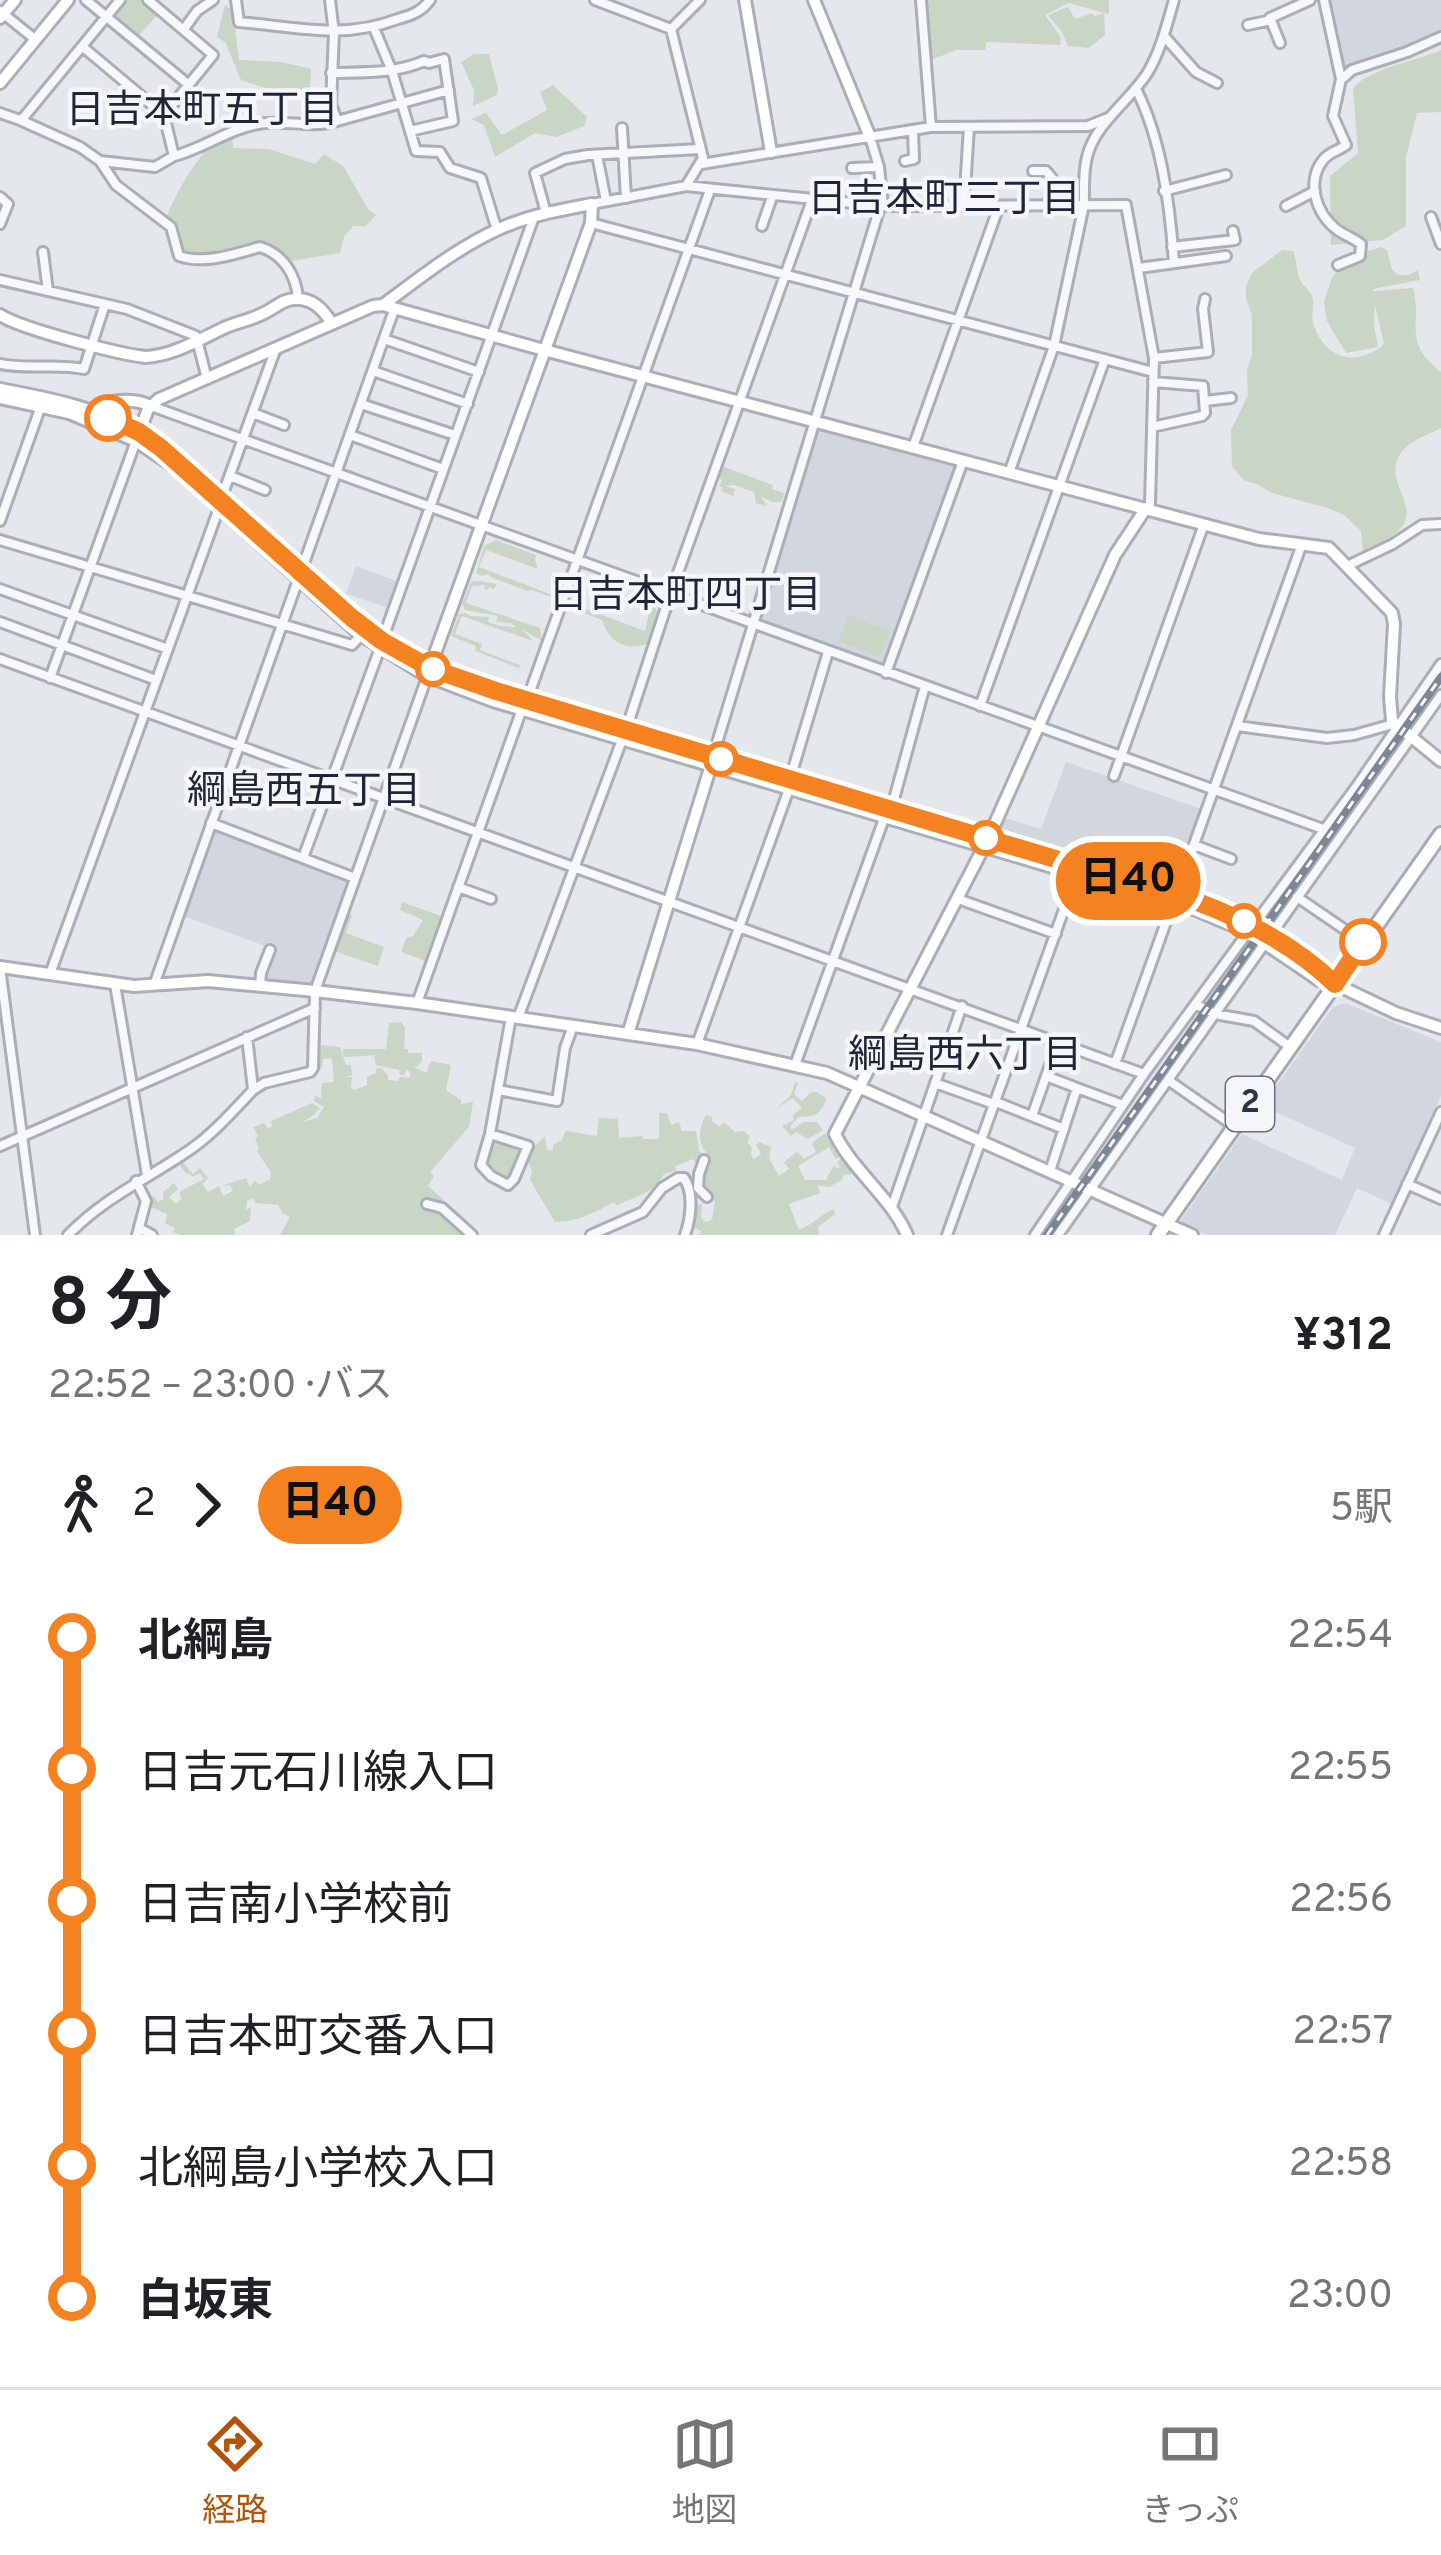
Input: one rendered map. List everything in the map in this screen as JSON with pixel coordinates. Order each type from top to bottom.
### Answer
[{"type":"main road","name":"2","points":[[1162,1229],[1441,833]]},
{"type":"street","points":[[15,0],[1,14],[36,40]]},
{"type":"street","points":[[0,83],[68,0]]},
{"type":"street","points":[[86,0],[189,85]]},
{"type":"street","points":[[20,120],[120,0]]},
{"type":"street","points":[[148,0],[213,55],[164,115]]},
{"type":"street","points":[[184,28],[197,10],[213,0]]},
{"type":"street","points":[[236,0],[239,22],[334,33],[374,28],[417,13],[430,0]]},
{"type":"street","points":[[330,0],[334,33],[331,104],[338,121]]},
{"type":"street","points":[[595,0],[671,28]]},
{"type":"street","points":[[671,28],[700,0]]},
{"type":"street","points":[[745,0],[771,152]]},
{"type":"street","points":[[628,1034],[882,206],[879,167],[870,137],[814,0]]},
{"type":"street","points":[[921,0],[932,127]]},
{"type":"street","points":[[1009,472],[1054,346],[1084,205],[1090,147],[1156,57],[1174,0]]},
{"type":"street","points":[[1280,43],[1270,17],[1310,0]]},
{"type":"street","points":[[1324,0],[1342,87],[1333,116],[1346,148],[1322,162],[1315,191],[1332,226],[1361,244],[1360,256],[1338,265]]},
{"type":"street","points":[[1248,25],[1271,20]]},
{"type":"street","points":[[374,28],[416,151],[440,152],[451,168],[482,178],[497,230]]},
{"type":"street","points":[[671,28],[703,158],[686,186]]},
{"type":"street","points":[[1163,35],[1196,72],[1216,83]]},
{"type":"street","points":[[1341,79],[1352,70],[1441,37]]},
{"type":"street","points":[[83,47],[164,115],[174,156]]},
{"type":"street","points":[[331,74],[392,71],[444,59],[453,121],[410,131]]},
{"type":"street","points":[[1136,89],[1148,115],[1174,263]]},
{"type":"street","points":[[100,160],[155,166],[253,125],[326,124],[449,90]]},
{"type":"street","points":[[0,113],[100,160],[116,185],[171,227],[179,256],[202,260],[269,250],[286,262],[298,298]]},
{"type":"street","points":[[701,164],[932,127],[1088,126],[1110,118]]},
{"type":"street","points":[[964,206],[969,127]]},
{"type":"street","points":[[622,128],[626,198]]},
{"type":"street","points":[[905,160],[914,159],[913,130]]},
{"type":"street","points":[[303,858],[491,336],[540,215],[535,173],[565,159],[700,149]]},
{"type":"street","points":[[596,155],[606,201]]},
{"type":"street","points":[[852,169],[879,167]]},
{"type":"street","points":[[1033,172],[1046,172],[1052,178],[1048,205]]},
{"type":"street","points":[[1164,191],[1226,175]]},
{"type":"street","points":[[154,985],[373,371],[389,307],[456,252],[497,230],[540,215],[686,186],[882,206],[1126,205],[1154,358],[1150,504],[1115,555],[986,842],[835,1134],[892,1207],[907,1235]]},
{"type":"street","points":[[417,1003],[710,190]]},
{"type":"street","points":[[1286,206],[1315,191]]},
{"type":"street","points":[[761,226],[772,196]]},
{"type":"street","points":[[0,197],[8,204],[0,224]]},
{"type":"street","points":[[490,1134],[528,1146],[508,1184],[482,1166],[515,1017],[624,735],[812,200]]},
{"type":"street","points":[[68,1235],[88,1214],[192,1149],[253,1090],[313,1068],[315,991],[591,223],[592,204]]},
{"type":"street","points":[[913,447],[999,205]]},
{"type":"street","points":[[1431,217],[1441,244]]},
{"type":"street","points":[[591,223],[1105,359],[1153,377],[1203,386],[1202,416],[1152,427]]},
{"type":"street","points":[[1172,247],[1235,240],[1233,230]]},
{"type":"street","points":[[43,252],[48,291]]},
{"type":"street","points":[[1139,268],[1226,256]]},
{"type":"street","points":[[0,280],[127,309],[196,336],[207,380]]},
{"type":"street","points":[[0,316],[146,357],[198,341],[298,298],[320,307],[332,325]]},
{"type":"street","points":[[1154,358],[1208,352],[1205,298]]},
{"type":"street","points":[[0,364],[84,369],[105,304]]},
{"type":"street","points":[[50,677],[150,406],[373,306],[1259,538],[1329,548],[1394,617],[1390,697],[1396,726],[1441,761]]},
{"type":"street","points":[[384,339],[479,373]]},
{"type":"street","points":[[50,974],[276,349]]},
{"type":"street","points":[[980,706],[1105,359]]},
{"type":"street","points":[[373,371],[468,404]]},
{"type":"street","points":[[0,394],[90,411],[138,436],[361,634],[429,672],[524,705],[1174,900],[1251,929],[1319,980],[1441,1028]]},
{"type":"street","points":[[1205,401],[1231,398]]},
{"type":"street","points":[[90,411],[98,405],[140,400],[1323,829]]},
{"type":"street","points":[[43,402],[138,436]]},
{"type":"street","points":[[0,521],[5,495],[43,402]]},
{"type":"street","points":[[361,404],[455,436]]},
{"type":"street","points":[[253,413],[284,425]]},
{"type":"street","points":[[350,435],[443,469]]},
{"type":"street","points":[[886,673],[963,460]]},
{"type":"street","points":[[230,476],[265,490]]},
{"type":"street","points":[[1114,776],[1204,524]]},
{"type":"street","points":[[1347,566],[1422,525],[1441,524]]},
{"type":"street","points":[[0,540],[352,646],[361,634]]},
{"type":"street","points":[[1115,1064],[1302,544]]},
{"type":"street","points":[[300,576],[381,645]]},
{"type":"street","points":[[0,589],[168,649]]},
{"type":"street","points":[[0,622],[156,680]]},
{"type":"street","points":[[697,1044],[789,784],[828,652]]},
{"type":"street","points":[[0,659],[1144,1075]]},
{"type":"street","points":[[1035,1235],[1144,1075],[1441,664]]},
{"type":"street","points":[[795,1065],[888,813],[925,686]]},
{"type":"street","points":[[1058,1235],[1441,695]]},
{"type":"street","points":[[1237,726],[1327,738],[1396,726]]},
{"type":"street","points":[[211,824],[355,878]]},
{"type":"street","points":[[986,842],[1076,876],[1174,900]]},
{"type":"street","points":[[1194,845],[1231,859]]},
{"type":"street","points":[[947,1235],[1076,876]]},
{"type":"street","points":[[458,887],[491,899]]},
{"type":"street","points":[[1297,897],[1363,942]]},
{"type":"street","points":[[958,899],[1056,934]]},
{"type":"street","points":[[260,986],[270,950]]},
{"type":"street","points":[[34,1235],[4,1035],[0,967],[115,984],[208,981],[417,1003],[697,1044],[795,1065],[827,1073],[925,1114],[1072,1181],[1162,1229],[1192,1235]]},
{"type":"street","points":[[115,984],[147,1175]]},
{"type":"street","points":[[1197,1005],[1215,1014],[1254,1021],[1291,1047]]},
{"type":"street","points":[[892,1207],[962,1006]]},
{"type":"street","points":[[0,1146],[315,1008]]},
{"type":"street","points":[[498,1090],[556,1101],[573,1026]]},
{"type":"street","points":[[247,1037],[253,1090]]},
{"type":"street","points":[[1032,1116],[1058,1042]]},
{"type":"street","points":[[1046,1076],[1123,1105]]},
{"type":"street","points":[[1168,1080],[1234,1126]]},
{"type":"street","points":[[935,1083],[1064,1129]]},
{"type":"street","points":[[1050,1171],[1077,1088]]},
{"type":"street","points":[[1384,1235],[1441,1112]]},
{"type":"street","points":[[685,1235],[704,1160]]},
{"type":"street","points":[[591,1235],[643,1212],[662,1188],[678,1178],[706,1197]]},
{"type":"street","points":[[136,1181],[146,1201],[138,1231],[152,1235]]},
{"type":"street","points":[[1407,1184],[1441,1198]]},
{"type":"street","points":[[427,1204],[442,1208],[472,1235]]},
{"type":"shaded area","points":[[1327,0],[1441,0],[1441,34],[1341,75]]},
{"type":"shaded area","points":[[818,427],[959,465],[885,666],[760,622]]},
{"type":"shaded area","points":[[356,566],[399,582],[389,608],[346,594]]},
{"type":"shaded area","points":[[1066,762],[1204,810],[1175,885],[1000,834],[1005,818],[1041,829]]},
{"type":"shaded area","points":[[212,827],[350,878],[311,983],[266,981],[273,949],[181,915]]},
{"type":"shaded area","points":[[1345,1003],[1441,1042],[1441,1095],[1392,1204],[1357,1188],[1335,1235],[1207,1235],[1182,1224],[1242,1134],[1342,1180],[1355,1148],[1262,1106],[1333,1007]]},
{"type":"green space","points":[[124,0],[144,0],[159,13],[136,39],[110,16]]},
{"type":"green space","points":[[921,0],[1109,0],[1109,14],[1069,3],[1045,15],[1061,45],[987,42],[985,50],[956,50],[929,61]]},
{"type":"green space","points":[[225,5],[233,11],[239,60],[311,69],[310,92],[271,90],[241,80],[225,42],[217,37]]},
{"type":"green space","points":[[1068,7],[1075,19],[1104,13],[1105,35],[1089,48],[1068,46],[1048,15]]},
{"type":"green space","points":[[1441,50],[1441,112],[1417,113],[1406,157],[1406,226],[1383,240],[1331,245],[1330,176],[1358,153],[1353,88],[1382,70]]},
{"type":"green space","points":[[474,54],[489,54],[498,89],[497,95],[473,106],[474,90],[461,62]]},
{"type":"green space","points":[[553,85],[587,117],[584,126],[557,137],[535,133],[495,157],[484,125],[471,119],[486,113],[502,135],[547,110],[540,92]]},
{"type":"green space","points":[[232,133],[233,148],[269,149],[315,164],[324,154],[343,166],[376,215],[366,226],[353,226],[340,253],[286,262],[260,247],[202,259],[179,256],[171,228],[164,223],[203,154],[196,148]]},
{"type":"green space","points":[[1381,247],[1398,275],[1418,270],[1420,280],[1373,289],[1413,288],[1417,341],[1441,372],[1441,428],[1411,443],[1399,457],[1396,478],[1406,507],[1403,525],[1363,551],[1361,531],[1344,515],[1245,481],[1232,467],[1231,430],[1248,395],[1252,315],[1246,286],[1252,273],[1282,250],[1293,251],[1300,280],[1312,296],[1319,337],[1335,353],[1364,356],[1384,344],[1375,305],[1378,347],[1346,353],[1327,321],[1324,301],[1339,268],[1366,260],[1368,251]]},
{"type":"green space","points":[[722,466],[773,485],[772,489],[784,493],[782,501],[761,497],[767,506],[756,503],[754,492],[734,485],[725,486],[735,489],[733,496],[721,491]]},
{"type":"green space","points":[[496,540],[536,555],[538,569],[486,550],[479,567],[551,597],[476,573],[484,546]]},
{"type":"green space","points":[[471,582],[497,584],[487,590],[485,585],[472,586],[466,603],[540,628],[542,641],[522,629],[533,641],[462,616],[455,634],[482,644],[480,650],[519,668],[475,651],[476,646],[451,636],[459,614],[465,613],[489,617],[488,622],[500,626],[516,627],[496,622],[498,616],[465,610],[462,604]]},
{"type":"green space","points":[[654,604],[658,614],[647,644],[639,646],[618,643],[602,620],[584,613],[586,609],[645,631],[649,613],[641,610]]},
{"type":"green space","points":[[848,615],[890,631],[880,657],[838,641]]},
{"type":"green space","points":[[352,899],[346,933],[384,947],[378,966],[334,951]]},
{"type":"green space","points":[[402,902],[444,917],[429,962],[401,952],[406,938],[413,936],[423,920],[400,910]]},
{"type":"green space","points":[[401,1022],[404,1049],[422,1053],[422,1062],[412,1066],[426,1073],[431,1061],[451,1065],[446,1090],[461,1104],[473,1102],[469,1127],[430,1172],[434,1176],[428,1186],[467,1221],[463,1228],[470,1235],[280,1235],[290,1217],[278,1205],[256,1203],[253,1198],[247,1201],[250,1221],[234,1229],[235,1235],[180,1235],[165,1223],[167,1214],[151,1207],[144,1221],[148,1200],[154,1196],[158,1202],[164,1199],[163,1192],[174,1183],[178,1189],[169,1197],[175,1204],[182,1199],[179,1192],[204,1179],[200,1173],[192,1177],[186,1174],[180,1165],[162,1172],[181,1160],[193,1174],[200,1168],[208,1178],[202,1184],[208,1192],[219,1186],[223,1196],[233,1191],[230,1185],[221,1186],[246,1178],[250,1187],[255,1180],[259,1185],[270,1179],[257,1151],[255,1138],[262,1134],[258,1136],[253,1127],[264,1123],[268,1129],[271,1121],[312,1103],[320,1108],[302,1122],[317,1118],[324,1107],[314,1101],[315,1096],[321,1098],[322,1083],[334,1082],[332,1058],[323,1059],[322,1068],[315,1069],[318,1045],[340,1047],[346,1065],[351,1065],[352,1075],[345,1077],[352,1077],[354,1090],[367,1085],[367,1077],[376,1069],[381,1068],[388,1080],[409,1078],[407,1069],[400,1075],[399,1070],[376,1065],[376,1055],[343,1055],[343,1049],[386,1049],[389,1023]]},
{"type":"green space","points":[[795,1083],[794,1094],[802,1101],[811,1092],[827,1099],[817,1114],[799,1117],[790,1126],[792,1130],[803,1122],[817,1122],[823,1130],[808,1139],[796,1132],[791,1136],[782,1126],[802,1108],[793,1098],[777,1108],[791,1095]]},
{"type":"green space","points":[[659,1113],[667,1113],[671,1125],[679,1122],[682,1131],[696,1131],[702,1154],[698,1167],[693,1159],[675,1166],[676,1171],[664,1174],[638,1197],[578,1219],[555,1222],[530,1180],[527,1160],[533,1148],[545,1136],[547,1150],[553,1150],[566,1131],[597,1136],[599,1118],[618,1119],[619,1138],[659,1139]]},
{"type":"green space","points":[[706,1115],[719,1127],[724,1122],[735,1132],[744,1131],[750,1137],[747,1142],[754,1159],[761,1154],[756,1145],[760,1142],[771,1147],[769,1158],[779,1176],[789,1169],[784,1162],[797,1152],[804,1159],[816,1152],[812,1143],[825,1133],[842,1155],[836,1159],[829,1147],[798,1166],[805,1180],[826,1180],[843,1157],[854,1170],[829,1187],[818,1185],[820,1193],[789,1204],[799,1230],[834,1209],[835,1214],[818,1227],[819,1235],[696,1235],[701,1231],[691,1226],[692,1205],[702,1204],[701,1218],[706,1222],[712,1220],[715,1201],[700,1185],[706,1152],[700,1134]]},
{"type":"green space","points":[[495,1139],[523,1149],[509,1178],[496,1175],[486,1164]]},
{"type":"railway","points":[[1047,1235],[1441,677]]},
{"type":"bus line","name":"日40","points":[[108,418],[139,432],[183,465],[352,618],[430,668],[1195,901],[1234,915],[1270,936],[1335,984],[1363,942]]},
{"type":"district","name":"日吉本町五丁目","points":[[202,112]]},
{"type":"district","name":"日吉本町三丁目","points":[[944,201]]},
{"type":"district","name":"日吉本町四丁目","points":[[685,597]]},
{"type":"district","name":"綱島西五丁目","points":[[304,793]]},
{"type":"district","name":"綱島西六丁目","points":[[965,1057]]}]
